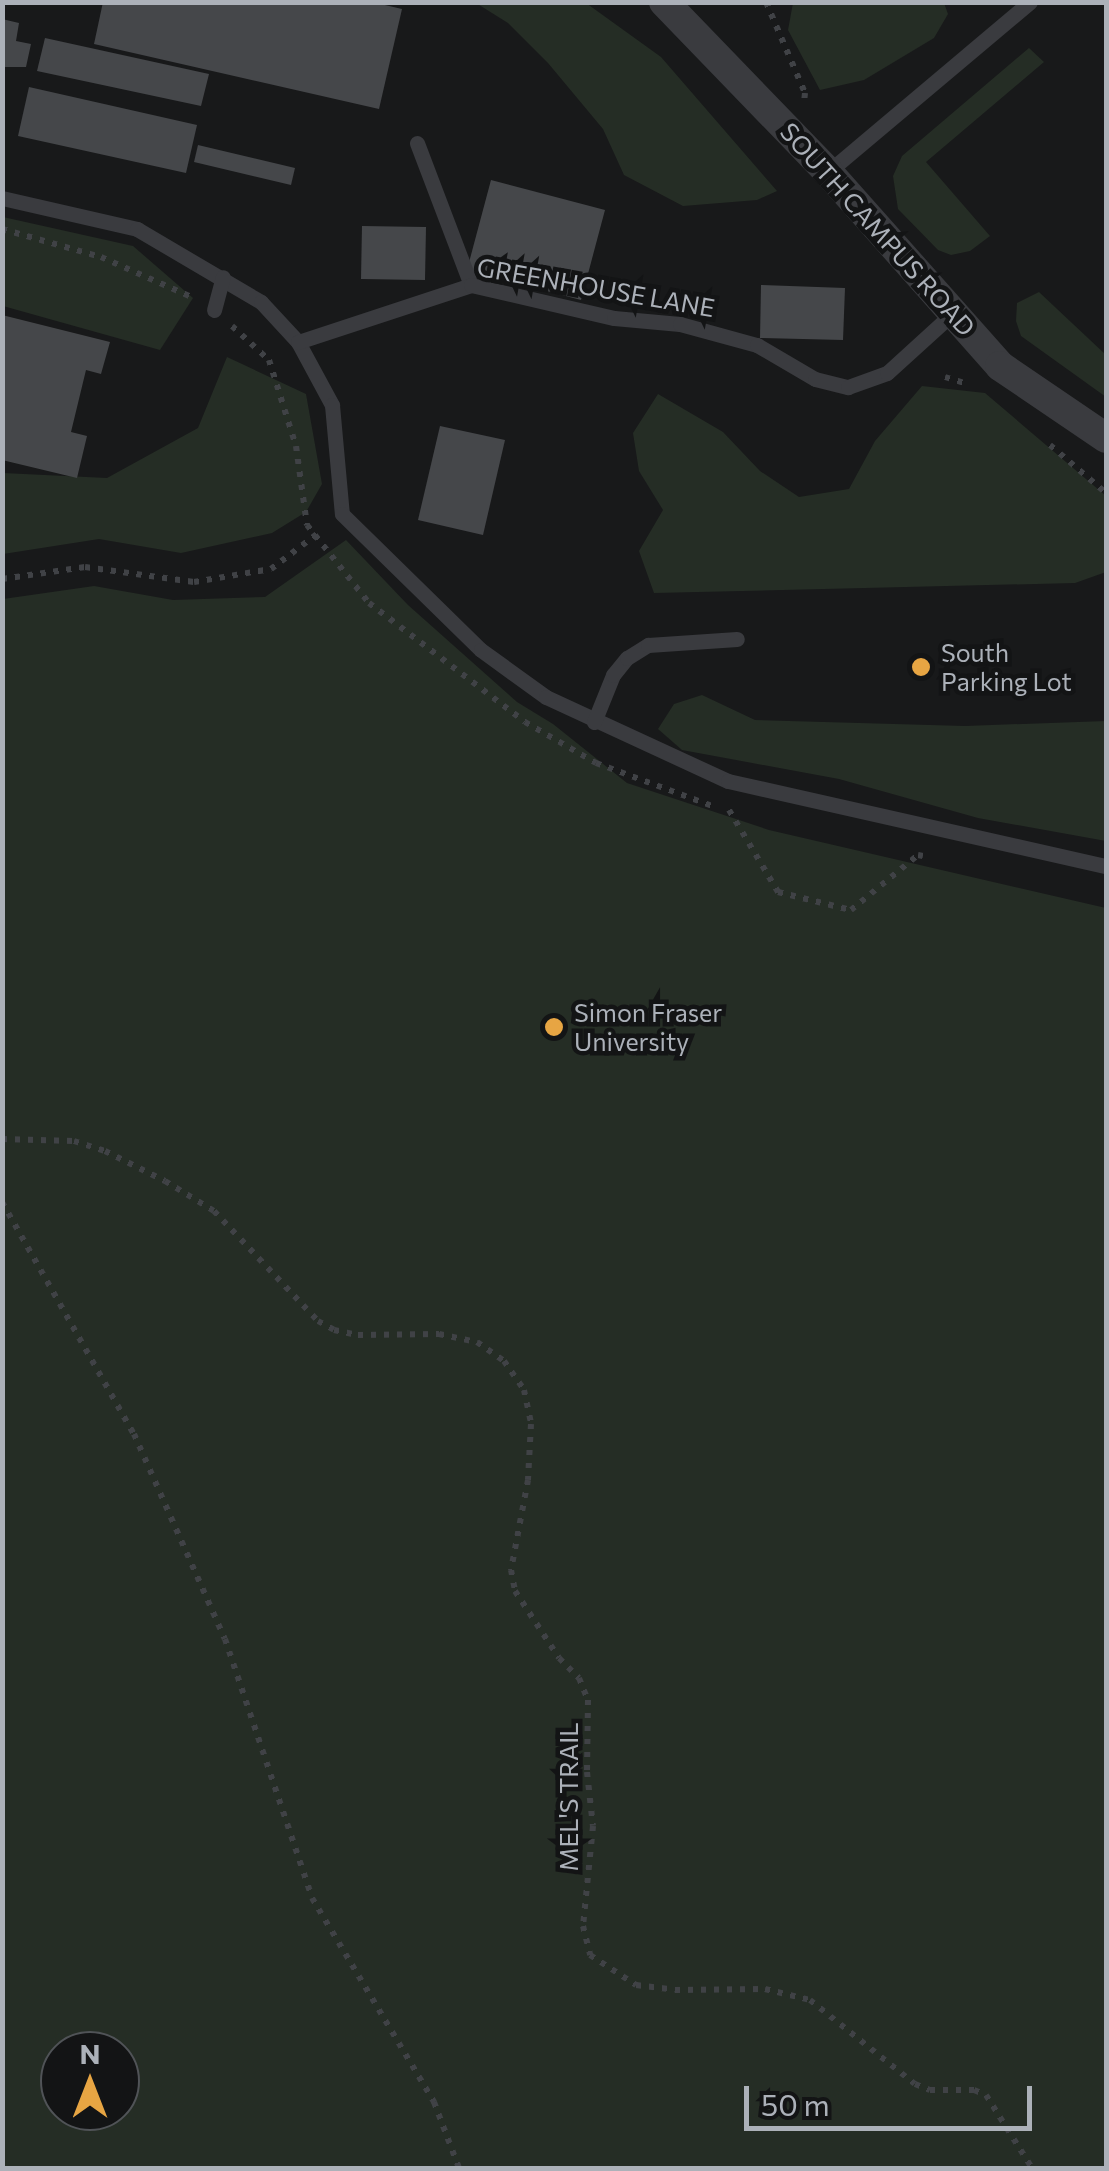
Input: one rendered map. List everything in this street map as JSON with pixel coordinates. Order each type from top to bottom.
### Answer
[{"type":"street","name":"SOUTH CAMPUS ROAD","points":[[664,2],[701,36],[828,172],[1000,366],[1106,438]]},
{"type":"lane","points":[[828,172],[1030,2]]},
{"type":"lane","points":[[417,142],[471,286]]},
{"type":"lane","points":[[2,198],[137,229],[262,302],[298,342],[332,405],[342,514],[481,650],[546,697],[728,782],[1106,866]]},
{"type":"lane","points":[[214,310],[223,276]]},
{"type":"lane","name":"GREENHOUSE LANE","points":[[298,342],[471,286],[614,318],[680,324],[757,345],[816,379],[848,387],[887,374],[954,313]]},
{"type":"lane","points":[[594,722],[613,675],[627,658],[648,645],[737,639]]},
{"type":"path","points":[[766,2],[806,93],[803,111]]},
{"type":"path","points":[[2,230],[101,258],[214,310],[269,360],[296,446],[307,525],[369,603],[526,722],[596,763],[730,810],[778,892],[851,910],[918,855],[937,859]]},
{"type":"path","points":[[1054,448],[1106,493]]},
{"type":"path","points":[[2,580],[86,567],[194,582],[272,569],[342,514]]},
{"type":"path","name":"MEL'S TRAIL","points":[[2,1139],[74,1141],[106,1150],[166,1180],[214,1211],[318,1321],[334,1330],[358,1335],[439,1334],[477,1342],[504,1361],[524,1390],[531,1424],[528,1480],[511,1570],[515,1591],[559,1658],[579,1678],[588,1700],[587,1772],[593,1826],[583,1926],[590,1955],[636,1984],[675,1990],[765,1989],[810,2000],[915,2084],[930,2090],[974,2090],[986,2095],[1032,2168]]},
{"type":"path","points":[[2,1202],[134,1434],[225,1639],[312,1898],[434,2102],[460,2168]]},
{"type":"shaded area","points":[[476,3],[586,3],[661,57],[777,191],[757,200],[683,206],[624,175],[603,129],[548,63],[508,23]]},
{"type":"shaded area","points":[[793,3],[944,3],[948,14],[934,38],[864,80],[820,90],[788,30]]},
{"type":"shaded area","points":[[1029,48],[1044,62],[926,162],[990,236],[970,251],[951,255],[938,250],[898,209],[893,176],[902,156]]},
{"type":"shaded area","points":[[3,217],[133,246],[193,298],[160,350],[3,306]]},
{"type":"shaded area","points":[[1039,292],[1106,355],[1106,397],[1021,336],[1016,321],[1017,303]]},
{"type":"shaded area","points":[[227,357],[306,394],[322,484],[306,512],[272,533],[181,553],[99,539],[3,554],[3,473],[107,478],[198,428]]},
{"type":"shaded area","points":[[922,386],[985,393],[1106,496],[1106,572],[1075,583],[654,593],[639,551],[663,510],[639,471],[633,433],[658,394],[723,432],[760,471],[799,497],[849,489],[875,441]]},
{"type":"shaded area","name":"Simon Fraser University","points":[[346,540],[408,605],[517,702],[553,724],[627,783],[769,830],[1106,908],[1106,2168],[3,2168],[3,599],[94,586],[173,600],[265,597]]},
{"type":"shaded area","points":[[702,695],[755,720],[965,726],[1106,721],[1106,841],[978,818],[839,779],[682,750],[658,729],[674,704]]},
{"type":"building","points":[[103,2],[372,2],[402,9],[379,109],[94,44]]},
{"type":"building","points":[[2,19],[19,23],[16,41],[31,44],[26,67],[2,67]]},
{"type":"building","points":[[45,38],[209,74],[201,106],[37,71]]},
{"type":"building","points":[[29,87],[197,125],[186,173],[18,136]]},
{"type":"building","points":[[198,145],[295,168],[291,185],[194,162]]},
{"type":"building","points":[[491,180],[605,210],[581,300],[467,270]]},
{"type":"building","points":[[362,226],[426,227],[425,280],[361,279]]},
{"type":"building","points":[[761,285],[845,288],[843,340],[760,338]]},
{"type":"building","points":[[2,315],[110,342],[101,374],[86,370],[71,432],[87,436],[77,478],[2,460]]},
{"type":"building","points":[[440,426],[505,440],[483,535],[418,520]]},
{"type":"place","name":"South Parking Lot","points":[[921,667]]},
{"type":"place","name":"Simon Fraser University","points":[[554,1027]]}]
